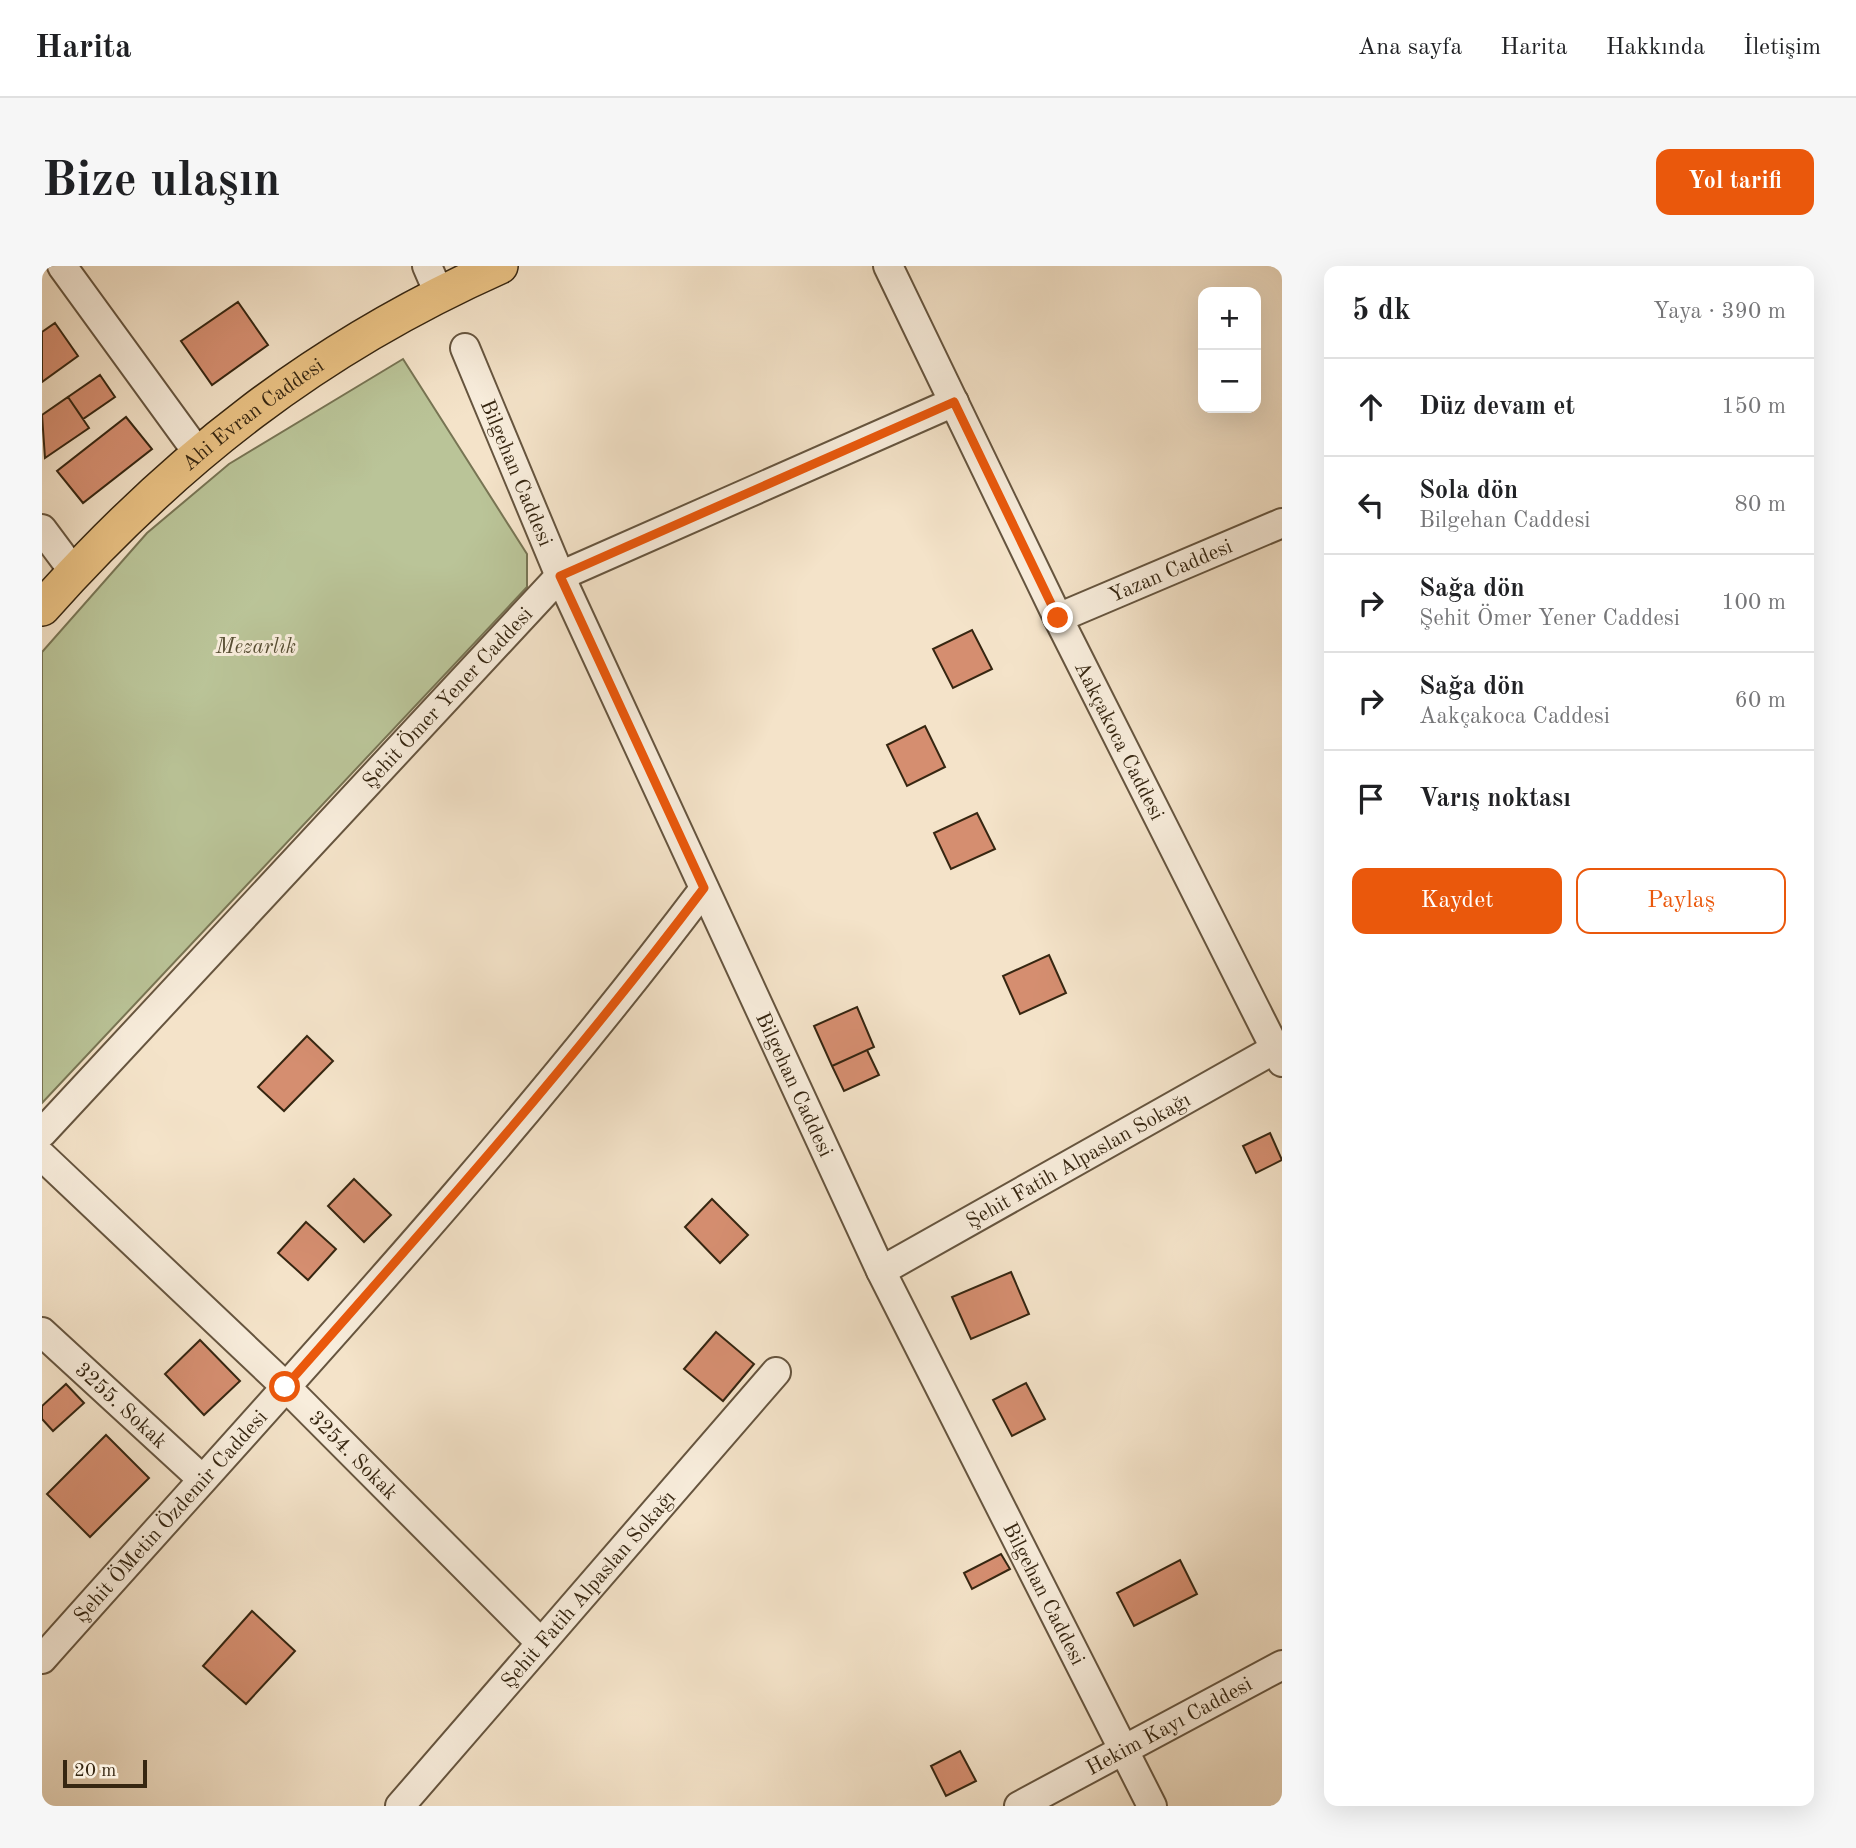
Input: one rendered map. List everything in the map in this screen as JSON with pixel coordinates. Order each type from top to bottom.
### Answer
[{"type":"main road","name":"Ahi Evran Caddesi","points":[[42,608],[126,518],[198,453],[322,360],[434,281],[500,266]]},
{"type":"street","points":[[62,266],[198,453]]},
{"type":"street","name":"Aakçakoca Caddesi","points":[[888,266],[1058,618],[1280,1052]]},
{"type":"street","name":"Bilgehan Caddesi","points":[[465,348],[560,576],[881,1270],[1152,1806]]},
{"type":"street","name":"Şehit Ömer Yener Caddesi","points":[[42,1132],[560,576],[954,402]]},
{"type":"street","name":"Yazan Caddesi","points":[[1058,618],[1282,523]]},
{"type":"street","points":[[42,529],[74,572]]},
{"type":"street","name":"Şehit ÖMetin Özdemir Caddesi","points":[[42,1659],[488,1157],[622,997],[704,888]]},
{"type":"street","name":"Şehit Fatih Alpaslan Sokağı","points":[[881,1270],[1280,1052]]},
{"type":"street","name":"3254. Sokak","points":[[42,1156],[285,1387],[541,1643]]},
{"type":"street","name":"3255. Sokak","points":[[42,1332],[202,1479]]},
{"type":"street","name":"Şehit Fatih Alpaslan Sokağı","points":[[400,1806],[776,1372]]},
{"type":"street","name":"Hekim Kayı Caddesi","points":[[1020,1806],[1282,1665]]},
{"type":"green space","name":"Mezarlık","points":[[403,359],[527,554],[527,587],[42,1103],[42,652],[147,533],[229,464]]},
{"type":"building","points":[[238,302],[268,345],[212,385],[181,341]]},
{"type":"building","points":[[55,323],[78,356],[42,382],[42,332]]},
{"type":"building","points":[[100,375],[115,397],[83,419],[68,397]]},
{"type":"building","points":[[68,397],[89,428],[45,458],[42,415]]},
{"type":"building","points":[[126,417],[152,449],[83,503],[57,471]]},
{"type":"building","points":[[972,630],[992,669],[953,688],[933,649]]},
{"type":"building","points":[[925,726],[945,767],[907,786],[887,745]]},
{"type":"building","points":[[977,813],[995,849],[951,869],[934,833]]},
{"type":"building","points":[[1049,955],[1066,993],[1020,1014],[1003,976]]},
{"type":"building","points":[[857,1007],[874,1047],[832,1066],[814,1026]]},
{"type":"building","points":[[307,1036],[333,1061],[284,1111],[258,1087]]},
{"type":"building","points":[[867,1050],[879,1075],[844,1091],[832,1066]]},
{"type":"building","points":[[1270,1133],[1282,1160],[1256,1173],[1243,1146]]},
{"type":"building","points":[[354,1179],[391,1215],[364,1242],[328,1206]]},
{"type":"building","points":[[712,1199],[748,1235],[720,1263],[685,1227]]},
{"type":"building","points":[[306,1222],[336,1249],[308,1280],[278,1253]]},
{"type":"building","points":[[1011,1272],[1029,1314],[971,1339],[952,1297]]},
{"type":"building","points":[[716,1332],[754,1364],[723,1401],[684,1369]]},
{"type":"building","points":[[200,1340],[240,1381],[204,1415],[165,1374]]},
{"type":"building","points":[[1026,1383],[1045,1419],[1012,1436],[993,1400]]},
{"type":"building","points":[[66,1384],[84,1403],[53,1431],[42,1419],[42,1406]]},
{"type":"building","points":[[106,1435],[149,1478],[90,1537],[47,1494]]},
{"type":"building","points":[[1001,1554],[1010,1569],[972,1589],[964,1573]]},
{"type":"building","points":[[1180,1560],[1197,1594],[1134,1626],[1117,1593]]},
{"type":"building","points":[[252,1611],[295,1651],[246,1704],[203,1666]]},
{"type":"building","points":[[960,1751],[976,1781],[946,1796],[931,1766]]},
{"type":"route","points":[[285,1387],[470,1178],[622,997],[704,888],[560,576],[954,402],[1058,618]]}]
